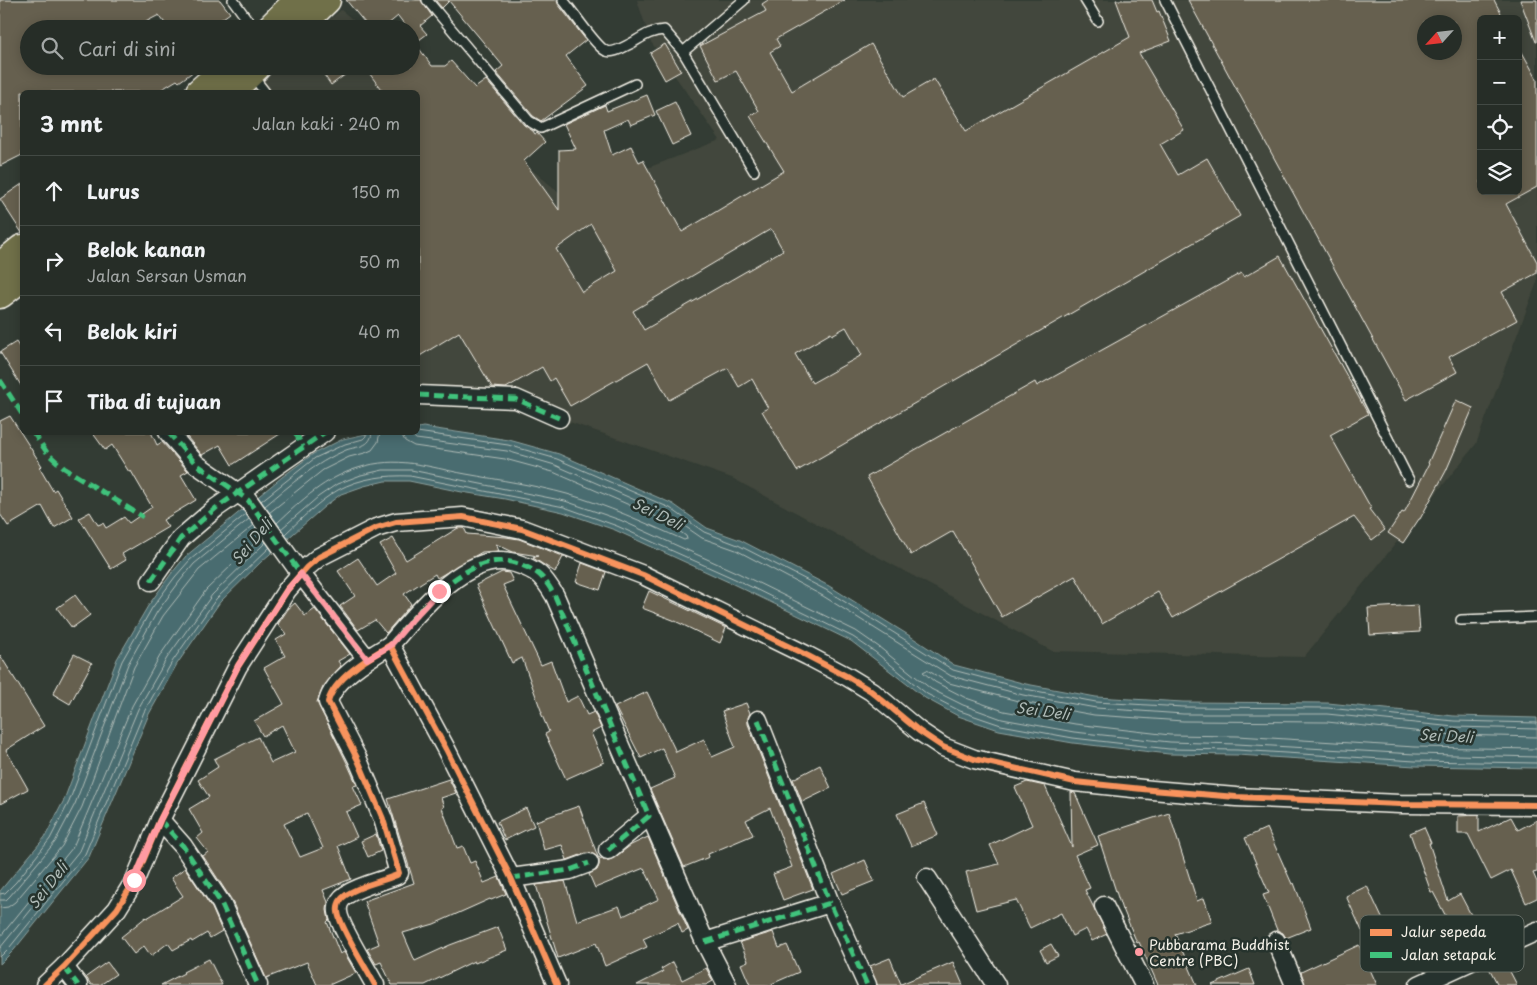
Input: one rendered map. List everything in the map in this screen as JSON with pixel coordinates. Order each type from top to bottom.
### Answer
[{"type":"highway","points":[[279,20],[300,0]]},
{"type":"highway","points":[[305,20],[326,0]]},
{"type":"highway","points":[[205,90],[244,75]]},
{"type":"highway","points":[[232,90],[247,75]]},
{"type":"highway","points":[[0,267],[20,251]]},
{"type":"highway","points":[[0,294],[20,279]]},
{"type":"street","points":[[420,394],[516,399],[559,418]]},
{"type":"street","points":[[174,435],[196,464],[244,497],[367,659]]},
{"type":"street","points":[[150,581],[181,538],[216,508],[244,497],[260,476],[299,440],[315,435]]},
{"type":"street","points":[[45,985],[117,909],[134,880],[160,820],[238,666],[287,590],[319,557],[376,528],[396,522],[463,517],[522,529],[643,575],[848,677],[871,691],[919,731],[943,747],[974,759],[1075,782],[1236,797],[1400,804],[1537,805]]},
{"type":"street","points":[[375,985],[344,927],[338,914],[338,905],[345,896],[357,889],[390,878],[398,873],[383,820],[358,760],[328,702],[330,694],[337,684],[367,659],[390,646],[439,591],[480,564],[496,561],[511,562],[530,568],[546,580],[555,596],[649,816],[705,942],[727,985]]},
{"type":"street","points":[[390,646],[446,748],[511,878],[556,985]]},
{"type":"street","points":[[758,720],[830,902],[867,985]]},
{"type":"street","points":[[608,850],[649,816]]},
{"type":"street","points":[[160,820],[183,846],[221,903],[258,985]]},
{"type":"street","points":[[511,878],[570,870],[589,863]]},
{"type":"street","points":[[927,878],[996,985]]},
{"type":"street","points":[[705,942],[830,902]]},
{"type":"street","points":[[1104,906],[1144,985]]},
{"type":"street","points":[[1524,937],[1537,931]]},
{"type":"street","points":[[1276,941],[1295,985]]},
{"type":"street","points":[[64,967],[78,985]]},
{"type":"street","points":[[1430,983],[1453,972]]},
{"type":"lane","points":[[233,0],[247,20]]},
{"type":"lane","points":[[427,0],[529,121],[541,128],[635,84]]},
{"type":"lane","points":[[564,0],[605,51],[611,52],[622,48],[653,30],[664,30],[683,52],[754,172]]},
{"type":"lane","points":[[683,52],[744,0]]},
{"type":"lane","points":[[1085,0],[1098,21]]},
{"type":"lane","points":[[1165,0],[1409,480]]},
{"type":"lane","points":[[1461,620],[1537,617]]},
{"type":"shaded area","points":[[637,0],[1537,0],[1537,282],[1476,444],[1304,657],[1052,651],[732,478],[474,389],[420,390],[420,90],[246,90],[263,75],[419,75],[567,199],[720,140],[651,42]]},
{"type":"shaded area","points":[[341,10],[353,20],[329,20]]},
{"type":"water","name":"Sei Deli","points":[[420,428],[509,440],[559,454],[673,504],[707,528],[740,540],[829,586],[954,665],[1026,684],[1096,697],[1183,702],[1328,703],[1454,716],[1537,718],[1537,768],[1415,766],[1237,755],[1169,754],[1073,743],[999,730],[958,716],[925,698],[851,641],[615,530],[563,512],[505,499],[409,481],[385,481],[341,494],[262,561],[220,602],[177,664],[149,714],[89,857],[14,950],[0,964],[0,891],[45,837],[64,800],[117,659],[148,606],[171,574],[186,556],[313,454],[343,439],[362,435],[420,435]]},
{"type":"building","points":[[0,0],[220,0],[230,13],[220,20],[163,20],[159,15],[149,20],[20,20],[20,75],[189,75],[179,82],[177,80],[160,90],[20,90],[20,156],[0,166]]},
{"type":"building","points":[[346,0],[421,0],[432,16],[420,26],[420,20],[401,20],[398,16],[393,20],[363,20]]},
{"type":"building","points":[[435,0],[557,0],[558,4],[586,40],[566,56],[588,86],[541,121],[533,116],[496,72],[503,66],[449,1],[442,8]]},
{"type":"building","points":[[768,0],[845,0],[776,39],[780,46],[770,52],[792,91],[871,44],[903,97],[934,79],[966,131],[1130,37],[1116,0],[1152,0],[1157,12],[1159,11],[1171,41],[1139,53],[1184,130],[1160,144],[1178,175],[1207,158],[1240,216],[797,471],[762,411],[768,408],[752,379],[739,387],[728,368],[669,400],[648,362],[570,406],[554,378],[550,381],[542,367],[506,388],[492,387],[459,332],[420,356],[420,90],[382,90],[371,75],[420,75],[420,50],[432,66],[445,66],[451,61],[475,88],[486,80],[524,125],[535,134],[537,133],[545,142],[524,161],[559,210],[559,150],[576,149],[564,124],[605,105],[607,111],[647,95],[655,115],[631,125],[628,119],[604,130],[612,155],[631,146],[639,162],[643,160],[682,232],[784,171],[750,116],[759,111],[736,71],[718,80],[700,46],[766,11],[762,4]],"holes":[[[591,224],[617,271],[582,292],[556,249]],[[771,229],[783,250],[644,330],[633,311]],[[846,327],[862,355],[812,383],[795,354],[831,333],[832,335]]]},
{"type":"building","points":[[1188,0],[1494,0],[1502,15],[1477,15],[1477,195],[1522,195],[1522,52],[1537,79],[1537,187],[1506,204],[1537,262],[1537,273],[1502,292],[1517,320],[1449,357],[1457,372],[1406,400]]},
{"type":"building","points":[[1520,0],[1537,0],[1537,42],[1536,42]]},
{"type":"building","points":[[420,26],[427,34],[420,39]]},
{"type":"building","points":[[665,44],[681,71],[665,80],[650,53]]},
{"type":"building","points":[[324,75],[345,75],[331,85]]},
{"type":"building","points":[[675,102],[691,136],[672,145],[656,111]]},
{"type":"building","points":[[20,185],[20,230],[0,199]]},
{"type":"building","points":[[1280,256],[1368,414],[1330,435],[1371,508],[1369,509],[1385,530],[1372,540],[1354,517],[1173,618],[1158,592],[1102,624],[1075,576],[1002,617],[953,531],[911,555],[867,477],[1035,382],[1037,386],[1241,273],[1244,277]]},
{"type":"building","points":[[16,342],[20,348],[20,384],[0,352]]},
{"type":"building","points":[[1456,400],[1473,408],[1446,471],[1420,519],[1403,543],[1388,533],[1402,512],[1404,513],[1429,464]]},
{"type":"building","points":[[10,416],[20,432],[20,435],[22,435],[42,466],[39,467],[53,491],[56,489],[73,517],[54,528],[42,506],[8,526],[0,514],[0,421]]},
{"type":"building","points":[[94,435],[152,435],[157,445],[162,442],[188,471],[181,475],[196,500],[163,520],[168,527],[122,554],[126,560],[111,569],[79,518],[90,512],[98,525],[103,523],[106,528],[124,517],[129,523],[152,507],[131,471],[129,472],[112,445],[105,450]]},
{"type":"building","points":[[185,435],[278,435],[232,465],[220,445],[202,455]]},
{"type":"building","points":[[458,528],[464,528],[467,534],[519,539],[568,558],[563,557],[555,572],[533,558],[538,556],[513,552],[496,544],[499,551],[482,552],[437,578],[435,574],[404,594],[411,604],[386,633],[375,620],[358,630],[340,606],[355,596],[338,571],[358,558],[377,586],[396,573],[380,545],[393,538],[406,560]]},
{"type":"building","points":[[582,563],[606,572],[600,590],[576,582]]},
{"type":"building","points":[[502,572],[509,573],[513,581],[503,585],[541,665],[551,661],[566,702],[578,696],[587,715],[594,712],[601,728],[591,733],[604,762],[566,779],[545,734],[549,732],[522,658],[512,663],[476,585]]},
{"type":"building","points":[[649,591],[726,628],[720,643],[673,620],[642,608]]},
{"type":"building","points":[[75,595],[90,615],[72,628],[57,608]]},
{"type":"building","points":[[295,603],[305,616],[315,609],[350,654],[338,661],[341,666],[323,687],[317,702],[357,785],[353,786],[362,805],[346,812],[357,837],[338,846],[351,879],[323,890],[328,902],[329,920],[327,922],[340,954],[344,952],[356,973],[329,985],[317,985],[307,962],[266,978],[231,899],[203,856],[208,852],[197,838],[203,833],[189,809],[209,797],[198,780],[218,767],[214,759],[258,737],[271,763],[295,752],[282,725],[263,736],[254,721],[284,704],[264,668],[285,656],[276,640],[286,634],[278,624],[288,609]],"holes":[[[307,813],[323,848],[300,857],[284,824]]]},
{"type":"building","points":[[1418,605],[1420,632],[1370,635],[1368,608]]},
{"type":"building","points":[[74,654],[92,663],[70,704],[53,694]]},
{"type":"building","points":[[0,655],[44,726],[6,750],[28,789],[0,804]]},
{"type":"building","points":[[647,692],[676,752],[704,739],[712,757],[735,747],[722,711],[746,703],[750,713],[748,724],[813,889],[783,900],[773,874],[792,867],[770,808],[746,820],[753,835],[708,854],[709,857],[684,867],[650,789],[675,778],[662,748],[641,758],[615,707]]},
{"type":"building","points":[[820,765],[831,788],[802,802],[793,779]]},
{"type":"building","points":[[449,779],[456,793],[441,798],[444,807],[442,808],[457,848],[463,846],[470,863],[475,861],[484,883],[499,877],[506,894],[490,899],[434,924],[403,933],[415,961],[450,945],[498,927],[507,950],[475,963],[474,961],[425,985],[392,985],[381,962],[376,964],[367,949],[379,944],[364,901],[414,883],[388,799]]},
{"type":"building","points":[[1027,782],[1045,786],[1072,847],[1071,792],[1075,793],[1098,845],[1075,855],[1090,888],[1085,890],[1107,934],[1092,941],[1086,929],[1072,936],[1061,913],[1030,928],[1016,900],[976,910],[966,872],[999,864],[990,845],[1032,825],[1015,787]]},
{"type":"building","points":[[924,803],[938,835],[911,846],[897,814]]},
{"type":"building","points":[[579,806],[598,857],[604,860],[614,858],[631,845],[648,837],[688,930],[682,933],[678,923],[643,939],[647,947],[605,966],[596,943],[558,958],[536,885],[565,881],[577,921],[619,906],[623,916],[659,899],[644,868],[595,888],[589,874],[597,870],[599,865],[599,860],[595,855],[586,853],[567,860],[562,845],[544,850],[536,821]]},
{"type":"building","points":[[526,808],[534,826],[505,840],[497,822]]},
{"type":"building","points":[[1169,813],[1197,901],[1204,898],[1212,922],[1175,934],[1197,985],[1158,985],[1122,910],[1098,836]]},
{"type":"building","points":[[1479,815],[1479,832],[1511,817],[1518,830],[1537,820],[1537,872],[1533,873],[1537,882],[1537,898],[1526,903],[1511,870],[1491,880],[1468,834],[1458,834],[1458,816]]},
{"type":"building","points":[[1424,827],[1431,843],[1429,843],[1448,901],[1460,894],[1471,915],[1445,915],[1433,892],[1431,892],[1410,833]]},
{"type":"building","points":[[1267,828],[1292,884],[1294,883],[1311,928],[1286,938],[1283,933],[1277,930],[1263,895],[1269,893],[1245,838]]},
{"type":"building","points":[[376,834],[381,851],[368,857],[361,841]]},
{"type":"building","points":[[865,860],[874,881],[842,894],[833,874]]},
{"type":"building","points":[[185,868],[212,908],[222,931],[210,938],[207,933],[173,950],[168,943],[151,956],[144,946],[134,954],[121,937],[146,917],[183,896],[171,878]]},
{"type":"building","points":[[1367,886],[1381,915],[1360,915],[1360,927],[1346,896]]},
{"type":"building","points":[[773,932],[779,948],[787,945],[799,972],[769,985],[750,985],[741,964],[748,961],[740,942]]},
{"type":"building","points":[[1051,944],[1058,956],[1046,962],[1040,950]]},
{"type":"building","points":[[1359,945],[1360,972],[1371,972],[1377,985],[1305,985],[1301,972]]},
{"type":"building","points":[[890,958],[901,984],[953,962],[963,985],[877,985],[870,966]]},
{"type":"building","points":[[209,959],[222,985],[161,985],[183,972]]},
{"type":"building","points":[[107,962],[116,974],[100,985],[91,985],[86,977]]},
{"type":"building","points":[[673,962],[682,980],[706,968],[713,981],[706,985],[637,985],[663,972],[661,969]]},
{"type":"building","points":[[1249,969],[1255,985],[1212,985]]},
{"type":"building","points":[[1491,972],[1510,972],[1517,985],[1498,985]]},
{"type":"marked path","points":[[0,380],[20,411]]},
{"type":"marked path","points":[[420,395],[516,399],[559,418]]},
{"type":"marked path","points":[[35,435],[48,454],[64,468],[143,517]]},
{"type":"marked path","points":[[171,435],[196,464],[248,500],[301,574],[367,659]]},
{"type":"marked path","points":[[297,435],[303,447]]},
{"type":"marked path","points":[[151,581],[181,538],[216,508],[321,435]]},
{"type":"marked path","points":[[390,645],[429,601],[461,574],[479,565],[497,561],[515,563],[535,571],[547,583],[555,596],[649,816],[608,850]]},
{"type":"marked path","points":[[758,720],[830,903]]},
{"type":"marked path","points":[[160,820],[183,846],[221,903],[258,985]]},
{"type":"marked path","points":[[511,878],[570,870],[589,863]]},
{"type":"marked path","points":[[705,942],[830,903],[867,985]]},
{"type":"marked path","points":[[64,967],[78,985]]},
{"type":"cycle path","points":[[45,985],[117,909],[135,880],[160,820],[238,666],[287,590],[307,567],[319,557],[376,528],[396,522],[463,517],[522,529],[643,575],[848,677],[871,691],[919,731],[943,747],[974,759],[1075,782],[1236,797],[1400,804],[1537,805]]},
{"type":"cycle path","points":[[375,985],[343,927],[338,912],[339,902],[346,895],[364,886],[399,873],[383,819],[358,760],[328,702],[337,685],[345,677],[363,662],[390,645],[446,749],[511,878],[557,985]]},
{"type":"place","name":"Pubbarama Buddhist Centre (PBC)","points":[[1139,952]]},
{"type":"route","points":[[134,880],[160,820],[238,666],[287,590],[301,574],[367,659],[390,646],[439,591]]}]
